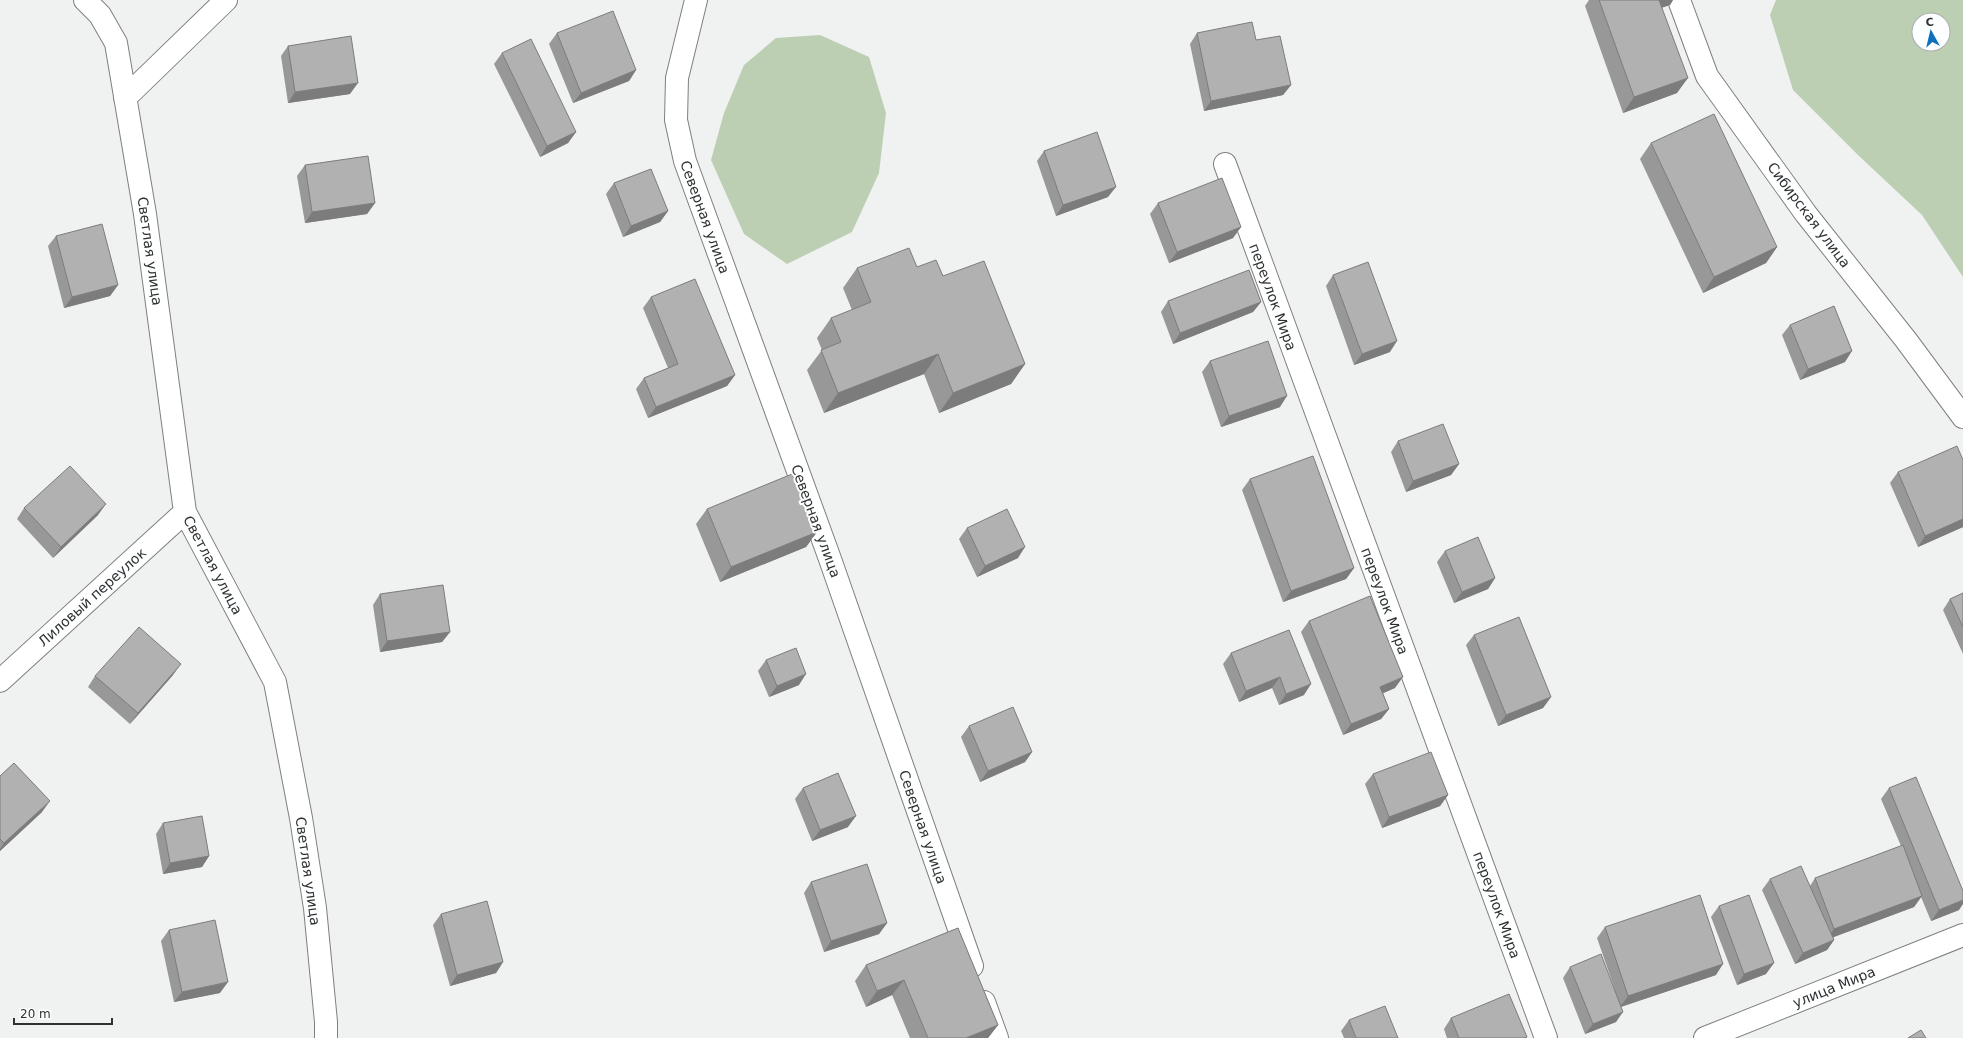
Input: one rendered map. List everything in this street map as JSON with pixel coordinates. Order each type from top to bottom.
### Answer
[{"type":"street","name":"Светлая улица","points":[[85,0],[100,15],[116,43],[145,214],[184,512],[275,682],[302,825],[315,908],[326,1030]]},
{"type":"street","points":[[125,98],[226,0]]},
{"type":"street","name":"Северная улица","points":[[696,0],[677,78],[676,120],[685,161],[830,559],[997,1038]]},
{"type":"street","name":"Сибирская улица","points":[[1679,0],[1707,76],[1806,214],[1906,340],[1963,416]]},
{"type":"street","name":"переулок Мира","points":[[1224,164],[1546,1038]]},
{"type":"street","name":"Лиловый переулок","points":[[0,681],[184,512]]},
{"type":"street","name":"улица Мира","points":[[1705,1038],[1963,935]]},
{"type":"street","points":[[308,1038],[326,1030]]},
{"type":"green space","points":[[1776,0],[1963,0],[1963,277],[1922,215],[1858,155],[1793,90],[1770,15]]},
{"type":"green space","points":[[820,35],[869,57],[886,113],[879,173],[852,232],[787,264],[744,234],[711,160],[724,113],[744,65],[776,38]]},
{"type":"building","points":[[1599,0],[1659,0],[1688,78],[1634,97]]},
{"type":"building","points":[[613,11],[636,70],[581,93],[557,33]]},
{"type":"building","points":[[1252,22],[1256,40],[1280,36],[1291,85],[1211,101],[1197,33]]},
{"type":"building","points":[[351,36],[358,83],[295,92],[288,46]]},
{"type":"building","points":[[531,39],[576,132],[547,146],[502,53]]},
{"type":"building","points":[[1714,114],[1777,247],[1714,277],[1651,143]]},
{"type":"building","points":[[1097,132],[1116,187],[1063,205],[1044,151]]},
{"type":"building","points":[[368,156],[375,203],[312,212],[305,165]]},
{"type":"building","points":[[651,169],[668,211],[631,226],[614,183]]},
{"type":"building","points":[[1222,178],[1241,227],[1177,252],[1158,203]]},
{"type":"building","points":[[102,224],[118,285],[72,297],[56,236]]},
{"type":"building","points":[[909,248],[917,267],[936,260],[943,276],[984,261],[1025,364],[953,393],[938,354],[838,393],[821,350],[841,342],[831,318],[871,302],[857,268]]},
{"type":"building","points":[[1368,262],[1397,341],[1362,354],[1333,275]]},
{"type":"building","points":[[1249,270],[1261,302],[1180,333],[1168,301]]},
{"type":"building","points":[[695,279],[735,375],[656,407],[644,378],[678,364],[651,297]]},
{"type":"building","points":[[1834,306],[1852,351],[1808,369],[1790,325]]},
{"type":"building","points":[[1268,341],[1287,396],[1229,416],[1210,361]]},
{"type":"building","points":[[1443,424],[1459,464],[1413,481],[1398,441]]},
{"type":"building","points":[[1957,446],[1963,460],[1963,519],[1925,536],[1898,472]]},
{"type":"building","points":[[1313,456],[1354,568],[1291,591],[1250,479]]},
{"type":"building","points":[[70,466],[106,504],[61,547],[24,508]]},
{"type":"building","points":[[792,474],[817,532],[731,567],[707,509]]},
{"type":"building","points":[[1007,509],[1025,547],[985,566],[967,528]]},
{"type":"building","points":[[1478,537],[1495,578],[1462,592],[1445,551]]},
{"type":"building","points":[[443,585],[450,632],[387,641],[380,594]]},
{"type":"building","points":[[1963,593],[1963,627],[1950,599]]},
{"type":"building","points":[[1370,596],[1403,677],[1380,687],[1389,709],[1351,724],[1309,621]]},
{"type":"building","points":[[1519,617],[1551,697],[1506,715],[1474,635]]},
{"type":"building","points":[[139,627],[181,664],[138,713],[95,676]]},
{"type":"building","points":[[1289,630],[1311,684],[1286,694],[1280,677],[1246,691],[1231,653]]},
{"type":"building","points":[[796,648],[806,674],[777,686],[766,660]]},
{"type":"building","points":[[1013,707],[1032,752],[988,771],[969,726]]},
{"type":"building","points":[[1431,752],[1448,795],[1389,817],[1373,774]]},
{"type":"building","points":[[14,763],[50,801],[4,843],[0,839],[0,776]]},
{"type":"building","points":[[838,773],[856,816],[820,830],[803,788]]},
{"type":"building","points":[[1916,777],[1963,891],[1963,900],[1939,910],[1889,788]]},
{"type":"building","points":[[202,816],[209,856],[170,863],[163,823]]},
{"type":"building","points":[[1903,845],[1922,896],[1834,929],[1815,878]]},
{"type":"building","points":[[867,864],[887,923],[831,941],[811,882]]},
{"type":"building","points":[[1801,866],[1834,940],[1803,953],[1770,879]]},
{"type":"building","points":[[1700,895],[1723,964],[1628,996],[1605,927]]},
{"type":"building","points":[[1749,895],[1774,963],[1744,974],[1719,906]]},
{"type":"building","points":[[487,901],[503,962],[457,975],[441,914]]},
{"type":"building","points":[[215,920],[228,982],[182,992],[169,930]]},
{"type":"building","points":[[958,928],[998,1025],[966,1038],[928,1038],[904,980],[877,991],[866,965]]},
{"type":"building","points":[[1601,954],[1623,1012],[1593,1024],[1570,967]]},
{"type":"building","points":[[1509,994],[1527,1037],[1459,1038],[1451,1018]]},
{"type":"building","points":[[1385,1006],[1398,1038],[1356,1038],[1349,1020]]},
{"type":"building","points":[[1921,1030],[1926,1038],[1908,1038]]}]
